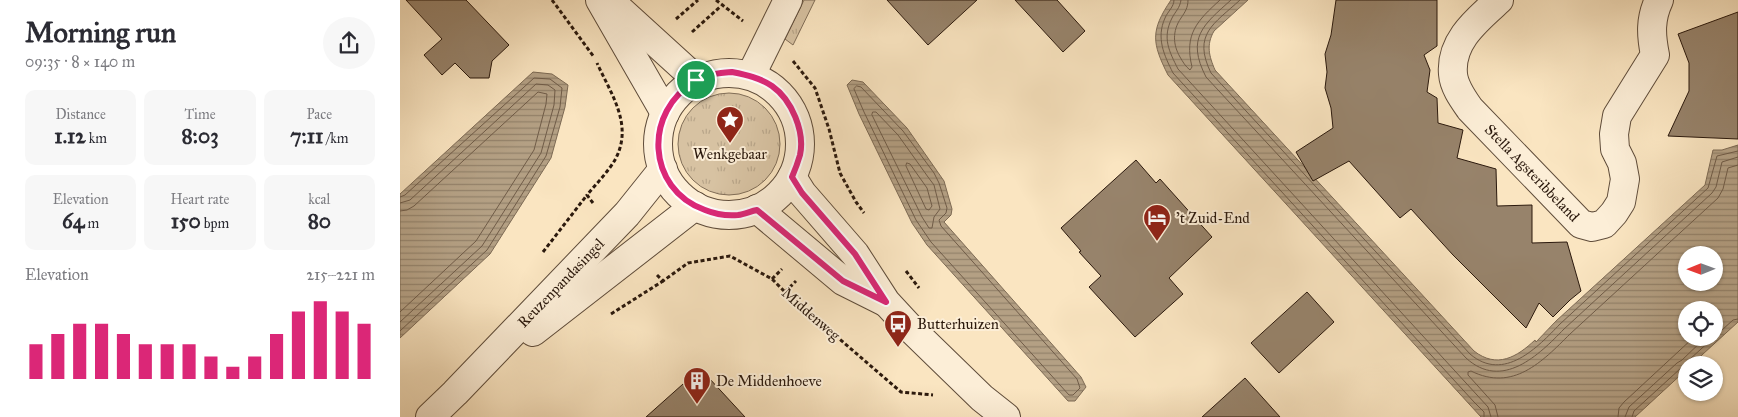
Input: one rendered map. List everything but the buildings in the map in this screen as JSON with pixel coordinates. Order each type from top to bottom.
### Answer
[{"type":"street","points":[[600,0],[665,113]]},
{"type":"street","points":[[610,0],[696,80]]},
{"type":"street","points":[[751,75],[788,0]]},
{"type":"street","name":"Stella Agsteribbeland","points":[[1499,0],[1472,24],[1459,41],[1452,74],[1458,90],[1470,109],[1580,224],[1592,227],[1604,224],[1621,202],[1625,179],[1622,163],[1615,149],[1614,134],[1617,116],[1655,55],[1652,18],[1659,0]]},
{"type":"street","points":[[732,72],[751,75],[773,87],[790,106],[799,129],[800,154],[792,177],[777,197],[757,210],[738,215],[716,214],[695,206],[677,193],[666,178],[660,160],[658,141],[665,113],[681,91],[696,80],[714,74],[732,72]]},
{"type":"street","name":"Reuzenpandasingel","points":[[430,417],[627,214],[663,169]]},
{"type":"street","points":[[792,177],[802,193],[855,254],[886,302],[982,398],[1006,417]]},
{"type":"street","name":"Reuzenpandasingel","points":[[455,393],[695,206]]},
{"type":"street","points":[[757,210],[843,281],[886,302]]},
{"type":"path","points":[[552,0],[596,60],[622,118],[623,137],[616,158],[587,195],[597,207]]},
{"type":"path","points":[[716,0],[743,22]]},
{"type":"path","points":[[686,37],[721,6]]},
{"type":"path","points":[[789,58],[815,88],[829,129],[840,173],[856,202]]},
{"type":"path","name":"Middenweg","points":[[651,268],[663,281],[688,263],[730,256],[772,279],[901,392],[982,398]]},
{"type":"green space","points":[[804,0],[815,0],[793,45],[785,39]]},
{"type":"green space","points":[[729,93],[748,97],[765,108],[776,125],[780,144],[776,163],[765,180],[748,191],[729,195],[710,191],[693,180],[682,163],[678,144],[682,125],[693,108],[710,97]]},
{"type":"water","points":[[1171,0],[1248,0],[1214,31],[1209,50],[1215,70],[1474,351],[1491,359],[1499,360],[1514,356],[1535,340],[1536,342],[1556,321],[1705,185],[1713,150],[1722,150],[1738,145],[1738,322],[1723,336],[1723,301],[1678,301],[1678,346],[1712,346],[1701,356],[1678,356],[1678,377],[1635,417],[1481,417],[1168,75],[1156,45],[1159,20]]},
{"type":"water","points":[[533,72],[552,74],[568,85],[565,107],[551,158],[490,254],[400,338],[400,194]]},
{"type":"water","points":[[852,80],[863,82],[907,128],[944,181],[952,209],[951,215],[944,222],[1081,377],[1086,387],[1075,401],[1068,401],[927,245],[912,223],[859,114],[847,85]]},
{"type":"place","name":"Wenkgebaar","points":[[730,144]]},
{"type":"place","name":"'t Zuid-End","points":[[1157,242]]},
{"type":"place","name":"Butterhuizen","points":[[898,348]]},
{"type":"place","name":"De Middenhoeve","points":[[697,405]]},
{"type":"route","points":[[732,72],[751,75],[773,87],[790,106],[799,129],[800,154],[792,177],[802,193],[855,254],[886,302],[843,281],[757,210],[738,215],[716,214],[695,206],[677,193],[666,178],[660,160],[658,141],[661,122],[669,105],[681,91],[696,80],[714,74],[732,72]]}]
